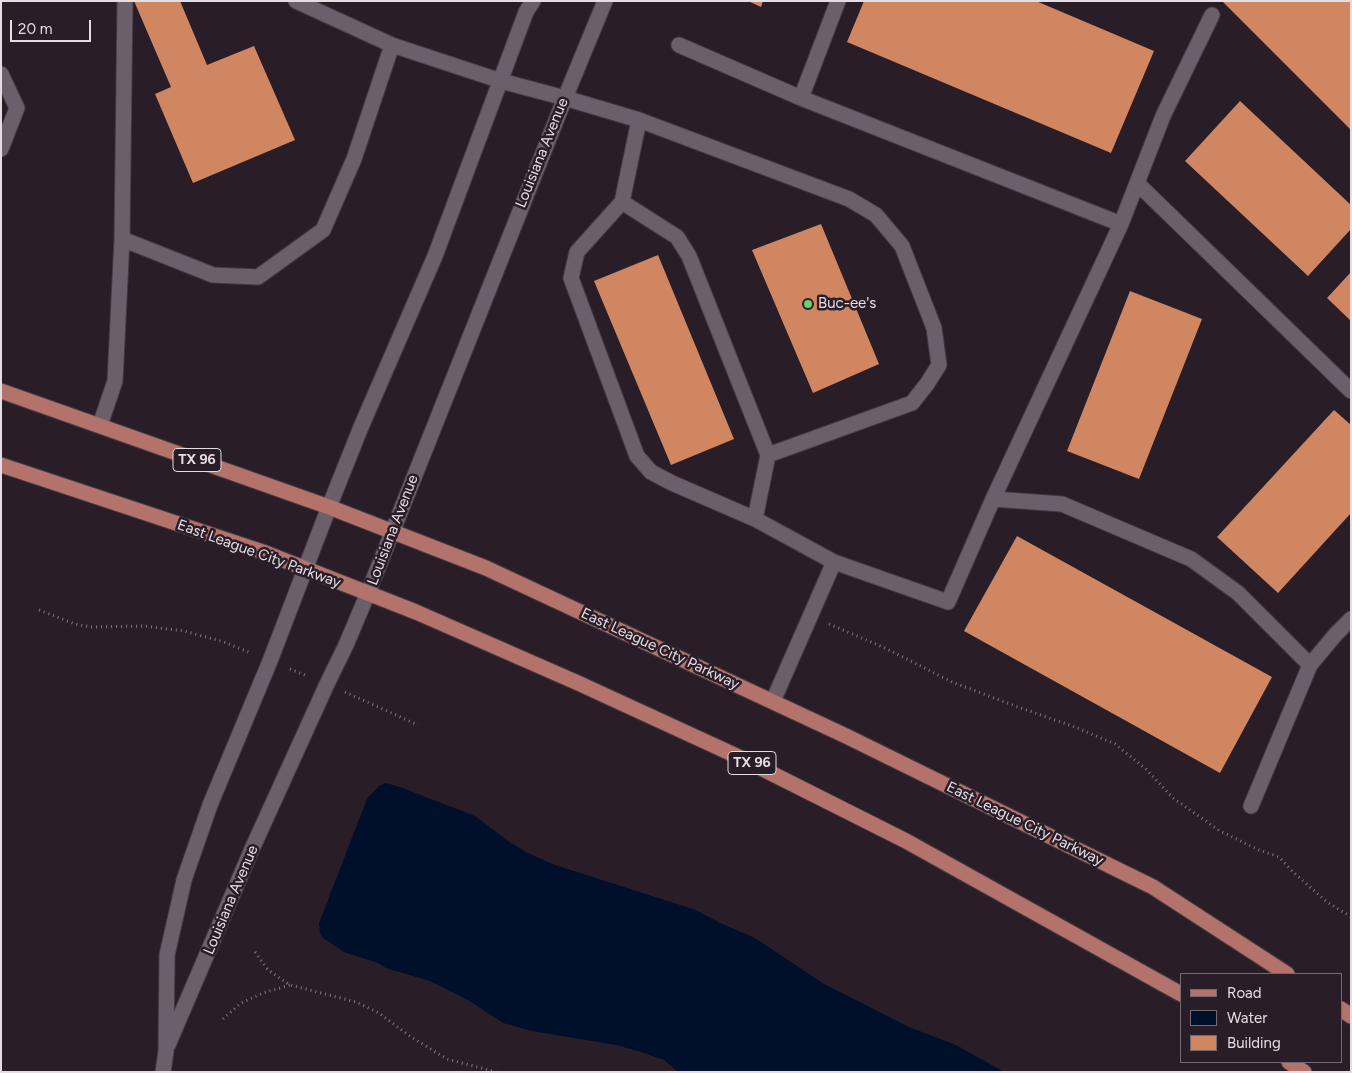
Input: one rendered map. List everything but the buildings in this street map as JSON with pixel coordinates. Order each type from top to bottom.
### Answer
[{"type":"main road","name":"East League City Parkway","points":[[1,391],[328,507],[486,568],[855,740],[1154,887],[1285,973]]},
{"type":"main road","name":"East League City Parkway","points":[[1,465],[263,552],[416,612],[741,758],[906,841],[1180,993]]},
{"type":"main road","points":[[1290,1063],[1304,1072]]},
{"type":"street","points":[[100,425],[115,381],[122,239],[125,1]]},
{"type":"street","points":[[296,1],[392,45],[501,81],[639,120],[848,200],[876,215],[902,246],[934,328],[939,365],[912,403],[768,455]]},
{"type":"street","name":"Louisiana Avenue","points":[[162,1072],[166,1051],[166,955],[184,880],[210,806],[270,661],[328,507],[435,256],[526,12],[533,1]]},
{"type":"street","name":"Louisiana Avenue","points":[[166,1051],[248,858],[368,593],[564,98],[605,1]]},
{"type":"street","points":[[801,98],[838,1]]},
{"type":"street","points":[[639,120],[622,202],[577,252],[571,278],[637,456],[651,472],[755,519],[834,562],[948,602],[993,499],[1121,224],[1163,116],[1212,15]]},
{"type":"street","points":[[679,44],[801,98],[1121,224]]},
{"type":"street","points":[[122,239],[213,275],[258,276],[323,230],[354,159],[392,45]]},
{"type":"street","points":[[1,74],[17,108],[1,149]]},
{"type":"street","points":[[1137,184],[1351,391]]},
{"type":"street","points":[[622,202],[677,237],[689,256],[768,455],[755,519]]},
{"type":"street","points":[[993,499],[1062,504],[1191,559],[1238,593],[1310,665]]},
{"type":"street","points":[[772,701],[834,562]]},
{"type":"street","points":[[1251,806],[1310,665],[1336,634],[1351,620]]},
{"type":"path","points":[[39,610],[74,624],[91,627],[144,626],[184,631],[224,642],[327,684],[418,725]]},
{"type":"path","points":[[810,616],[885,648],[952,682],[1075,726],[1116,744],[1146,769],[1173,798],[1220,831],[1279,857],[1327,902],[1351,917]]},
{"type":"path","points":[[255,952],[268,970],[290,985],[356,1002],[379,1013],[411,1037],[447,1059],[496,1072]]},
{"type":"path","points":[[223,1019],[241,1003],[263,993],[290,985]]},
{"type":"water","points":[[386,783],[475,816],[508,841],[528,853],[555,865],[696,910],[755,938],[824,984],[909,1027],[956,1045],[1004,1072],[678,1072],[664,1060],[616,1045],[532,1031],[503,1023],[468,1000],[430,981],[386,968],[378,963],[344,952],[323,938],[320,933],[319,923],[367,799],[379,786]]},
{"type":"place","name":"Buc-ee's","points":[[808,304]]}]
